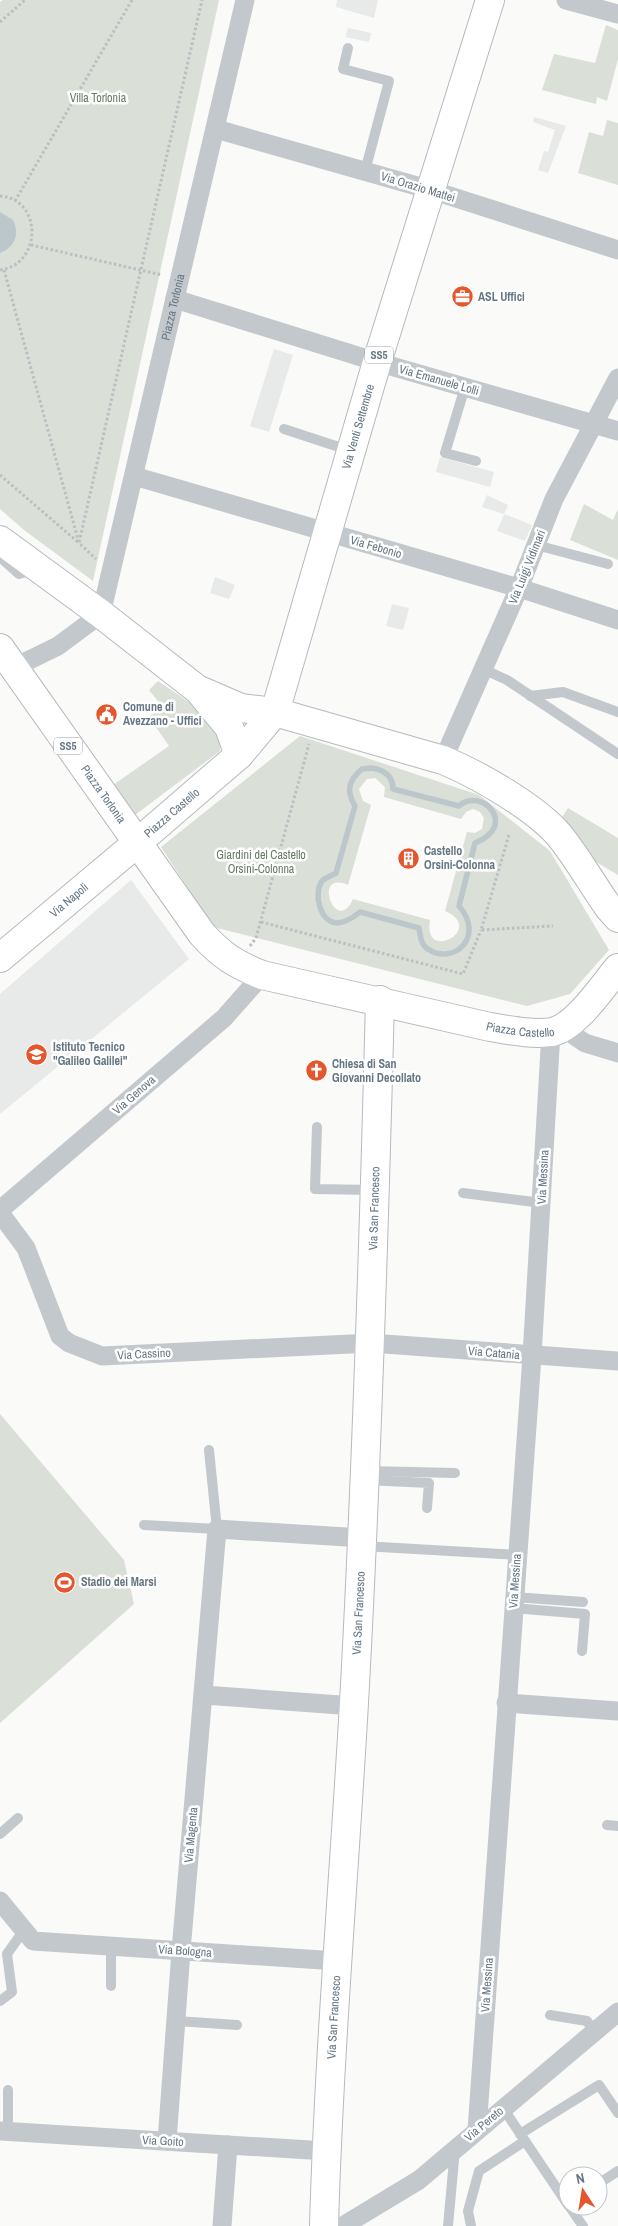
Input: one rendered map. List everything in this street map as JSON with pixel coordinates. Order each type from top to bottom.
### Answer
[{"type":"main road","name":"Via Venti Settembre","points":[[276,712],[377,362],[490,0]]},
{"type":"main road","points":[[0,540],[102,614],[197,689],[229,727],[239,755]]},
{"type":"main road","name":"Piazza Torlonia","points":[[7,663],[137,843]]},
{"type":"main road","points":[[197,689],[241,708],[276,712],[306,720],[443,760],[464,769],[543,820],[559,835],[609,908],[618,918]]},
{"type":"main road","name":"Piazza Castello","points":[[276,712],[239,755],[137,843],[202,934],[220,953],[236,964],[262,975],[380,1000],[490,1027],[526,1032],[557,1030],[581,1012],[618,968]]},
{"type":"main road","name":"Via Napoli","points":[[0,958],[137,843]]},
{"type":"main road","name":"Via San Francesco","points":[[324,2226],[326,2151],[354,1706],[362,1542],[371,1343],[380,1000]]},
{"type":"street","name":"Piazza Torlonia","points":[[102,614],[245,0]]},
{"type":"street","points":[[566,0],[618,14]]},
{"type":"street","name":"Via Orazio Mattei","points":[[216,129],[365,170],[617,246]]},
{"type":"street","name":"Via Emanuele Lolli","points":[[175,299],[377,362],[618,431]]},
{"type":"street","name":"Via Luigi Vidimari","points":[[443,760],[519,588],[554,498],[618,378]]},
{"type":"street","name":"Via Febonio","points":[[134,476],[519,588],[618,620]]},
{"type":"street","points":[[7,663],[58,646],[102,614]]},
{"type":"street","name":"Via Genova","points":[[0,1212],[224,1018],[262,975]]},
{"type":"street","points":[[557,1030],[585,1043],[618,1053]]},
{"type":"street","name":"Via Messina","points":[[477,2130],[542,1203],[557,1030]]},
{"type":"street","name":"Via Cassino","points":[[0,1212],[26,1248],[60,1336],[69,1343],[87,1351],[102,1356],[371,1343]]},
{"type":"street","name":"Via Catania","points":[[371,1343],[618,1361]]},
{"type":"street","points":[[217,1530],[362,1542]]},
{"type":"street","name":"Via Magenta","points":[[168,2141],[180,1951],[217,1530]]},
{"type":"street","points":[[204,1695],[354,1706]]},
{"type":"street","points":[[506,1703],[618,1711]]},
{"type":"street","points":[[0,1901],[29,1936]]},
{"type":"street","name":"Via Bologna","points":[[29,1936],[113,1946],[337,1961]]},
{"type":"street","name":"Via Pereto","points":[[343,2226],[419,2180],[618,2012]]},
{"type":"street","name":"Via Goito","points":[[4,2131],[326,2151]]},
{"type":"street","points":[[222,2226],[228,2145]]},
{"type":"lane","points":[[348,48],[343,69],[389,81],[365,170]]},
{"type":"lane","points":[[440,447],[463,387]]},
{"type":"lane","points":[[463,387],[445,452],[476,461]]},
{"type":"lane","points":[[284,429],[352,451]]},
{"type":"lane","points":[[536,545],[608,564]]},
{"type":"lane","points":[[0,557],[19,574],[39,568]]},
{"type":"lane","points":[[483,670],[507,680],[618,754]]},
{"type":"lane","points":[[530,696],[563,692],[618,712]]},
{"type":"lane","points":[[317,1127],[316,1189],[375,1190]]},
{"type":"lane","points":[[462,1193],[542,1203]]},
{"type":"lane","points":[[144,1525],[217,1530],[209,1450]]},
{"type":"lane","points":[[365,1476],[455,1473]]},
{"type":"lane","points":[[365,1476],[429,1483],[427,1508]]},
{"type":"lane","points":[[362,1542],[517,1555]]},
{"type":"lane","points":[[514,1602],[583,1602]]},
{"type":"lane","points":[[514,1602],[585,1614],[582,1651]]},
{"type":"lane","points":[[0,1834],[18,1818]]},
{"type":"lane","points":[[0,2001],[12,1992],[7,1954],[29,1936]]},
{"type":"lane","points":[[111,1986],[113,1946]]},
{"type":"lane","points":[[550,2015],[587,2021],[594,2032]]},
{"type":"lane","points":[[176,2021],[237,2025]]},
{"type":"lane","points":[[472,2226],[468,2211],[479,2171],[522,2138],[599,2085],[618,2114]]},
{"type":"lane","points":[[4,2131],[8,2090]]},
{"type":"lane","points":[[502,2108],[558,2190]]},
{"type":"lane","points":[[448,2226],[456,2148]]},
{"type":"path","points":[[0,22],[25,0]]},
{"type":"path","points":[[15,201],[132,0]]},
{"type":"path","points":[[79,543],[202,0]]},
{"type":"path","points":[[0,196],[15,201],[25,209],[31,221],[33,233],[31,245],[25,256],[16,265],[2,270],[79,543]]},
{"type":"path","points":[[31,245],[180,279]]},
{"type":"path","points":[[0,475],[111,572]]},
{"type":"path","points":[[236,964],[256,938],[311,735],[302,732],[306,720]]},
{"type":"path","points":[[260,922],[463,974],[481,930],[509,835]]},
{"type":"path","points":[[481,930],[553,926]]},
{"type":"shaded area","points":[[337,0],[378,0],[374,18],[336,7]]},
{"type":"shaded area","points":[[348,28],[371,33],[369,42],[345,37]]},
{"type":"shaded area","points":[[534,117],[566,126],[548,173],[538,170],[544,151],[548,152],[555,130],[533,122]]},
{"type":"shaded area","points":[[0,212],[13,220],[16,235],[13,244],[0,253]]},
{"type":"shaded area","points":[[274,349],[293,355],[269,432],[250,426]]},
{"type":"shaded area","points":[[440,457],[494,472],[490,487],[436,472]]},
{"type":"shaded area","points":[[487,495],[508,505],[504,514],[482,507]]},
{"type":"shaded area","points":[[504,514],[532,525],[525,541],[497,531]]},
{"type":"shaded area","points":[[215,577],[235,585],[229,599],[210,593]]},
{"type":"shaded area","points":[[392,604],[409,608],[403,630],[386,626]]},
{"type":"shaded area","name":"Istituto Tecnico \"Galileo Galilei\"","points":[[131,880],[189,959],[0,1114],[0,994]]},
{"type":"green space","name":"Villa Torlonia","points":[[3,0],[219,0],[93,581],[24,530],[0,509],[0,2]]},
{"type":"green space","points":[[606,25],[618,30],[618,59],[607,101],[597,97],[596,104],[542,90],[554,54],[595,63]]},
{"type":"green space","points":[[607,120],[618,123],[618,185],[578,173],[589,132],[603,136]]},
{"type":"green space","points":[[584,504],[613,520],[618,509],[618,560],[570,540]]},
{"type":"green space","points":[[158,681],[211,717],[222,734],[220,751],[135,815],[113,785],[169,746],[149,717],[162,706],[149,690]]},
{"type":"green space","name":"Giardini del Castello Orsini-Colonna","points":[[300,736],[479,795],[550,851],[609,950],[570,994],[527,1006],[213,927],[161,847]],"holes":[[[375,778],[385,787],[384,797],[461,819],[466,812],[473,809],[480,812],[484,818],[482,829],[475,833],[467,832],[445,911],[456,918],[459,926],[457,933],[450,939],[435,940],[430,933],[430,920],[353,899],[346,909],[340,911],[334,907],[330,900],[329,892],[331,886],[337,883],[348,885],[371,805],[363,801],[359,789],[367,779]]]},
{"type":"green space","points":[[568,808],[618,838],[618,875],[591,859],[561,819]]},
{"type":"green space","name":"Stadio dei Marsi","points":[[0,1414],[124,1560],[134,1604],[0,1723]]},
{"type":"waterway","points":[[372,768],[387,774],[393,784],[393,789],[459,806],[468,801],[477,801],[485,804],[492,810],[495,818],[494,827],[488,835],[475,843],[459,906],[466,917],[469,928],[468,938],[463,946],[456,951],[447,954],[428,949],[422,942],[419,928],[360,912],[347,920],[338,923],[332,922],[320,907],[318,900],[319,887],[323,880],[336,873],[355,806],[350,796],[351,782],[362,769],[372,768]]},
{"type":"place","name":"ASL Uffici","points":[[462,297]]},
{"type":"place","name":"Comune di Avezzano - Uffici","points":[[107,714]]},
{"type":"place","name":"Castello Orsini-Colonna","points":[[408,858]]},
{"type":"place","name":"Istituto Tecnico \"Galileo Galilei\"","points":[[37,1054]]},
{"type":"place","name":"Chiesa di San Giovanni Decollato","points":[[316,1071]]},
{"type":"place","name":"Stadio dei Marsi","points":[[65,1582]]}]
